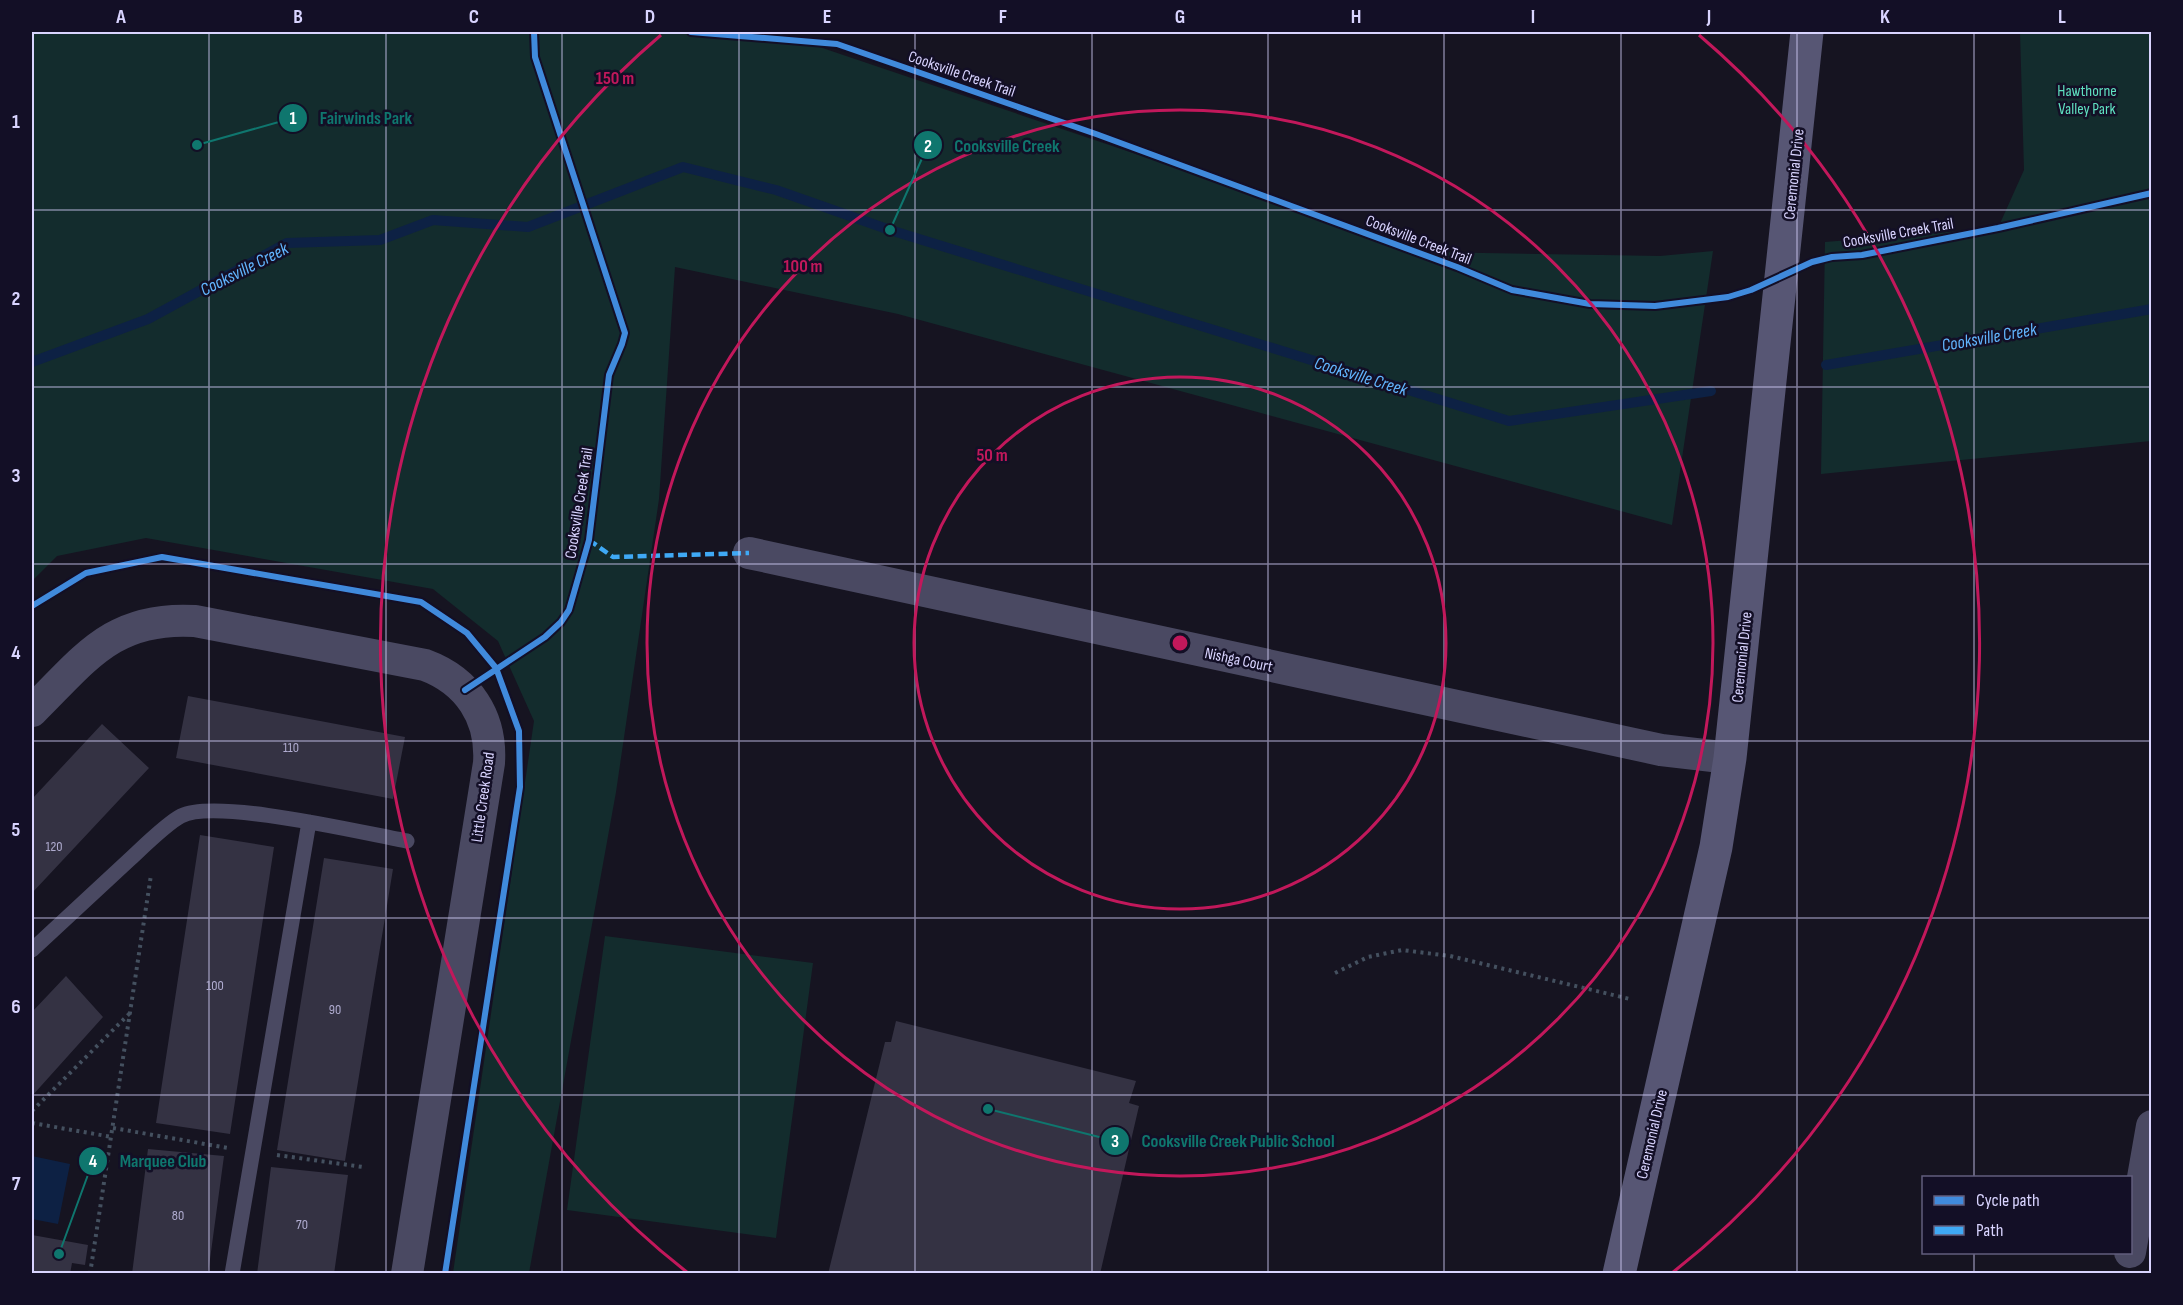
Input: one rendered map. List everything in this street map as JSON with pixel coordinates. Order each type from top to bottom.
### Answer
[{"type":"street","name":"Ceremonial Drive","points":[[1619,1274],[1716,847],[1730,758],[1807,32]]},
{"type":"street","name":"Nishga Court","points":[[749,553],[1660,750],[1730,758]]},
{"type":"street","name":"Little Creek Road","points":[[32,711],[88,653],[103,642],[138,626],[176,620],[195,621],[424,665],[443,672],[459,684],[476,704],[489,736],[489,763],[407,1274]]},
{"type":"street","points":[[2132,1240],[2151,1126]]},
{"type":"street","points":[[2127,1274],[2130,1254]]},
{"type":"lane","points":[[32,950],[182,815],[213,810],[309,822],[407,841]]},
{"type":"lane","points":[[232,1274],[309,822]]},
{"type":"path","points":[[90,1274],[157,836]]},
{"type":"path","points":[[1335,973],[1368,957],[1402,950],[1450,956],[1630,999]]},
{"type":"path","points":[[32,1111],[130,1012]]},
{"type":"path","points":[[32,1123],[112,1137]]},
{"type":"green space","points":[[32,32],[775,32],[1426,252],[1660,256],[1713,251],[1672,525],[898,314],[675,267],[659,499],[616,792],[529,1273],[453,1273],[534,721],[498,641],[433,589],[146,538],[57,556],[32,581]]},
{"type":"green space","name":"Hawthorne Valley Park","points":[[2020,32],[2151,32],[2151,441],[1821,474],[1825,242],[1998,228],[2024,170]]},
{"type":"green space","points":[[605,936],[813,963],[776,1238],[567,1210]]},
{"type":"water","points":[[32,1156],[70,1164],[58,1224],[32,1219]]},
{"type":"building","points":[[188,696],[405,737],[393,799],[176,758]]},
{"type":"building","points":[[102,724],[149,768],[32,893],[32,799]]},
{"type":"building","points":[[200,835],[274,847],[230,1134],[156,1123]]},
{"type":"building","points":[[324,858],[393,869],[345,1161],[277,1150]]},
{"type":"building","points":[[66,976],[103,1017],[32,1096],[32,1012]]},
{"type":"building","points":[[896,1021],[1136,1081],[1129,1103],[1139,1106],[1100,1274],[828,1274],[885,1042],[891,1042]]},
{"type":"building","points":[[148,1149],[224,1156],[208,1274],[132,1274]]},
{"type":"building","points":[[271,1167],[348,1175],[334,1274],[257,1274]]},
{"type":"building","points":[[32,1235],[88,1245],[85,1265],[72,1263],[70,1274],[32,1274]]},
{"type":"waterway","name":"Cooksville Creek","points":[[32,362],[148,319],[287,243],[380,240],[433,220],[528,227],[683,167],[776,190],[890,230],[1509,421],[1711,391]]},
{"type":"waterway","name":"Cooksville Creek","points":[[1826,365],[2152,309]]},
{"type":"marked path","points":[[589,540],[613,557],[749,553]]},
{"type":"cycle path","name":"Cooksville Creek Trail","points":[[465,690],[545,637],[561,622],[569,610],[589,540],[609,375],[625,333],[535,57],[534,32]]},
{"type":"cycle path","name":"Cooksville Creek Trail","points":[[691,32],[837,44],[1096,134],[1457,267],[1512,290],[1590,304],[1655,306],[1728,297],[1751,290],[1812,262],[1832,257],[1862,255],[1998,228],[2152,193]]},
{"type":"cycle path","points":[[32,606],[86,573],[162,557],[421,602],[467,633],[496,668],[519,731],[520,787],[445,1274]]},
{"type":"place","name":"Fairwinds Park","points":[[197,145]]},
{"type":"place","name":"Cooksville Creek","points":[[890,230]]},
{"type":"place","name":"Cooksville Creek Public School","points":[[988,1109]]},
{"type":"place","name":"Marquee Club","points":[[59,1254]]}]
